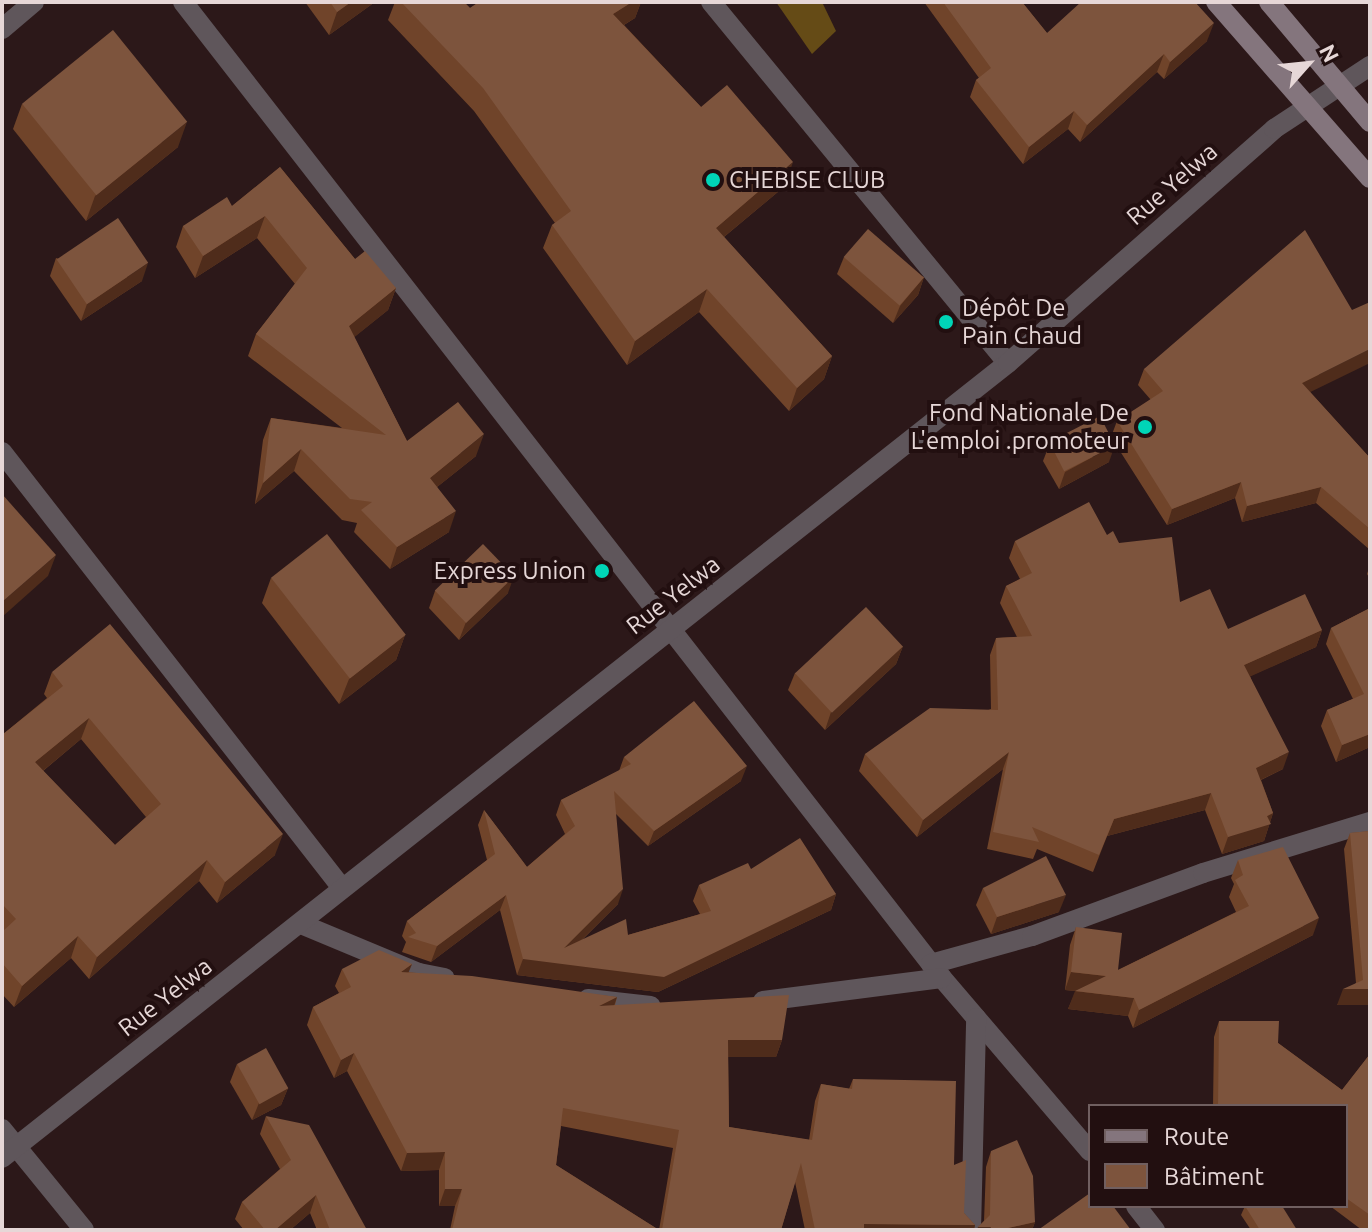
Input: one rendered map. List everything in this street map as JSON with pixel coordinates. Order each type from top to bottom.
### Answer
[{"type":"main road","points":[[1216,2],[1370,178]]},
{"type":"main road","points":[[1269,2],[1370,122]]},
{"type":"street","points":[[2,29],[34,2]]},
{"type":"street","points":[[183,2],[936,971],[1088,1149]]},
{"type":"street","points":[[711,2],[1008,363]]},
{"type":"street","name":"Rue Yelwa","points":[[10,1153],[1008,363],[1274,129],[1370,66]]},
{"type":"street","points":[[2,452],[342,888]]},
{"type":"street","points":[[746,1004],[936,971],[1203,873],[1370,822]]},
{"type":"street","points":[[301,924],[419,973],[464,981]]},
{"type":"street","points":[[563,995],[676,1006]]},
{"type":"street","points":[[971,1230],[976,1018]]},
{"type":"street","points":[[2,1129],[10,1153],[84,1230]]},
{"type":"street","points":[[1138,1208],[1155,1230]]},
{"type":"shaded area","points":[[776,2],[822,2],[836,31],[812,54]]},
{"type":"building","points":[[330,2],[351,2],[337,12]]},
{"type":"building","points":[[401,2],[464,2],[470,8],[479,2],[632,2],[613,14],[701,107],[727,85],[793,162],[716,228],[832,356],[797,388],[707,289],[635,341],[552,225],[571,211],[483,88]]},
{"type":"building","points":[[943,2],[1022,2],[1047,33],[1081,2],[1195,2],[1214,23],[1170,62],[1164,54],[1087,125],[1074,111],[1029,147],[976,80],[991,68]]},
{"type":"building","points":[[113,30],[187,122],[96,195],[22,104]]},
{"type":"building","points":[[280,167],[355,259],[365,251],[396,288],[349,326],[407,441],[458,402],[484,434],[430,478],[456,511],[397,547],[361,510],[372,502],[350,499],[301,449],[263,483],[271,418],[386,435],[256,334],[307,268],[265,216],[203,256],[183,226],[227,197],[232,206]]},
{"type":"building","points":[[118,218],[148,263],[87,304],[57,259]]},
{"type":"building","points":[[868,229],[924,278],[900,305],[844,257]]},
{"type":"building","points":[[1305,230],[1352,310],[1370,302],[1370,349],[1302,383],[1370,458],[1370,529],[1321,487],[1247,506],[1241,482],[1172,509],[1117,421],[1163,391],[1144,369]]},
{"type":"building","points":[[1100,416],[1115,445],[1064,471],[1049,442]]},
{"type":"building","points":[[2,494],[56,555],[2,602]]},
{"type":"building","points":[[1089,502],[1107,535],[1113,531],[1119,543],[1172,537],[1180,602],[1210,589],[1228,629],[1305,594],[1322,630],[1244,665],[1289,752],[1256,768],[1273,813],[1267,816],[1271,824],[1228,837],[1211,793],[1114,819],[1099,855],[1032,827],[1039,842],[993,832],[1009,752],[923,820],[865,754],[930,708],[998,710],[996,638],[1032,636],[1006,586],[1032,573],[1015,541]]},
{"type":"building","points":[[327,534],[406,635],[350,679],[271,578]]},
{"type":"building","points":[[483,544],[514,576],[466,623],[435,591]]},
{"type":"building","points":[[866,607],[903,646],[832,713],[795,673]]},
{"type":"building","points":[[1370,608],[1370,734],[1342,745],[1327,710],[1364,694],[1331,628]]},
{"type":"building","points":[[110,624],[283,834],[225,882],[207,860],[97,957],[78,936],[22,986],[2,963],[2,932],[16,919],[2,904],[2,735],[63,686],[52,672]],"holes":[[[89,718],[161,804],[115,845],[35,762]]]},
{"type":"building","points":[[694,701],[747,766],[654,831],[614,791],[623,889],[564,948],[626,919],[628,935],[711,911],[699,885],[748,863],[751,869],[800,838],[836,894],[664,977],[523,959],[506,895],[437,946],[408,937],[416,933],[407,921],[495,854],[484,810],[527,867],[575,826],[561,800],[631,764],[624,757]]},
{"type":"building","points":[[1370,831],[1370,989],[1343,989],[1363,980],[1350,833]]},
{"type":"building","points":[[1283,847],[1319,918],[1139,1010],[1134,998],[1075,991],[1106,976],[1071,972],[1076,927],[1122,933],[1118,970],[1249,906],[1235,880],[1243,875],[1238,860]]},
{"type":"building","points":[[1046,856],[1066,895],[997,917],[983,888]]},
{"type":"building","points":[[379,950],[412,964],[401,972],[472,976],[617,997],[599,1006],[789,995],[782,1040],[728,1040],[729,1127],[812,1140],[821,1084],[852,1089],[853,1079],[956,1081],[954,1165],[966,1160],[964,1213],[975,1225],[864,1224],[864,1230],[815,1230],[801,1163],[781,1230],[662,1230],[679,1130],[563,1108],[556,1165],[659,1230],[452,1230],[462,1189],[445,1189],[445,1152],[407,1153],[354,1053],[341,1060],[313,1007],[351,987],[342,969]]},
{"type":"building","points":[[1219,1021],[1279,1021],[1278,1043],[1342,1090],[1370,1054],[1370,1215],[1348,1199],[1348,1104],[1218,1104]]},
{"type":"building","points":[[266,1048],[288,1088],[259,1104],[237,1064]]},
{"type":"building","points":[[266,1116],[309,1125],[367,1230],[330,1230],[316,1195],[275,1230],[265,1230],[242,1202],[291,1160]]},
{"type":"building","points":[[1017,1140],[1033,1176],[1035,1222],[999,1230],[978,1227],[990,1215],[991,1151]]},
{"type":"building","points":[[1088,1194],[1088,1208],[1114,1208],[1131,1230],[1038,1230]]},
{"type":"building","points":[[1246,1208],[1283,1208],[1297,1230],[1260,1230]]},
{"type":"place","name":"CHEBISE CLUB","points":[[713,180]]},
{"type":"place","name":"Dépôt De Pain Chaud","points":[[946,322]]},
{"type":"place","name":"Fond Nationale De L'emploi .promoteur","points":[[1145,427]]},
{"type":"place","name":"Express Union","points":[[602,571]]}]
